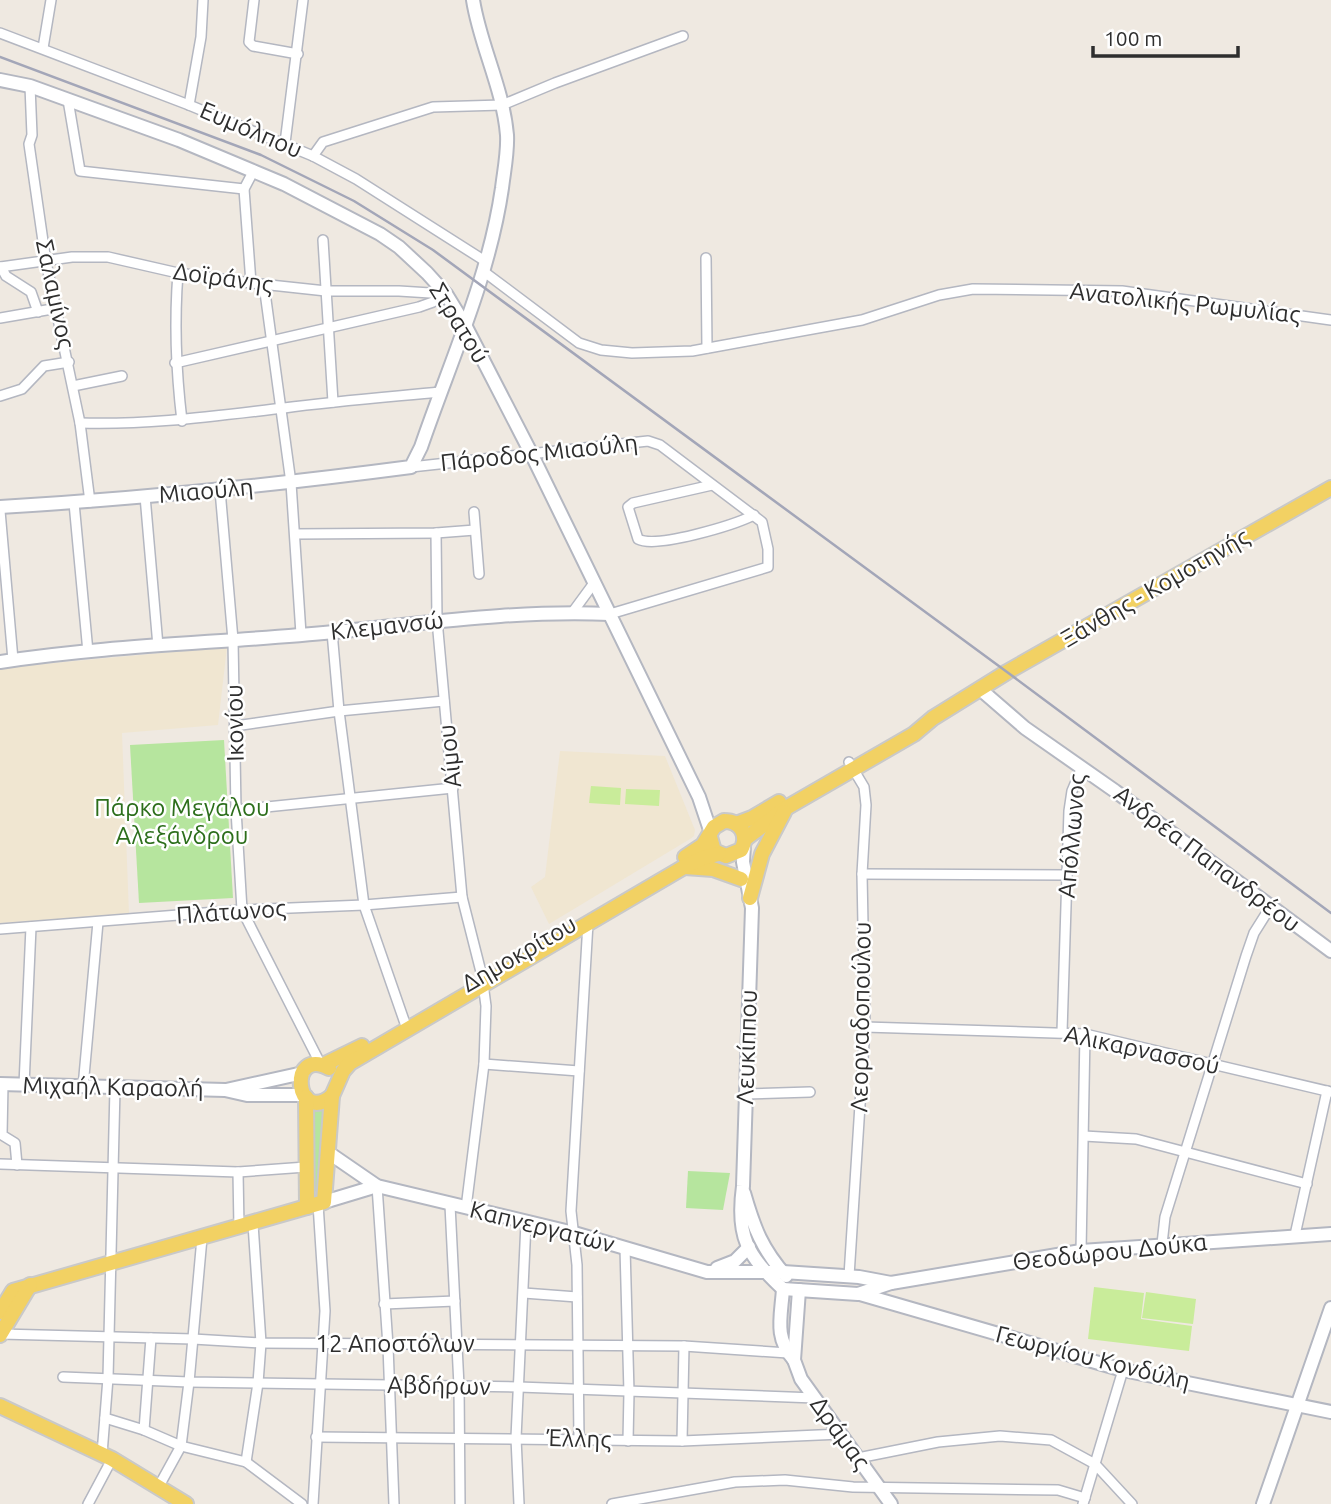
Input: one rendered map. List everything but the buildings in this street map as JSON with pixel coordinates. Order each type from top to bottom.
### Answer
[{"type":"main road","name":"Ξάνθης - Κομοτηνής","points":[[980,688],[1331,488]]},
{"type":"main road","points":[[852,766],[786,808],[744,842],[737,853],[720,855],[711,847],[710,835],[718,823],[752,818],[852,766],[914,734],[933,718],[980,688]]},
{"type":"main road","points":[[751,903],[762,855],[786,808]]},
{"type":"main road","points":[[733,822],[741,827],[744,842]]},
{"type":"main road","name":"Δημοκρίτου","points":[[322,1065],[405,1025],[483,980],[697,850],[710,835]]},
{"type":"main road","name":"Δημοκρίτου","points":[[483,980],[684,867],[705,857],[720,855]]},
{"type":"main road","points":[[684,867],[713,869],[741,878]]},
{"type":"main road","name":"Δημοκρίτου","points":[[334,1090],[342,1070],[405,1025]]},
{"type":"main road","points":[[322,1065],[333,1072],[334,1090],[329,1153],[317,1204],[306,1167],[304,1096],[299,1084],[303,1073],[311,1066],[322,1065]]},
{"type":"main road","points":[[304,1096],[316,1102],[334,1090]]},
{"type":"main road","points":[[0,1312],[6,1292],[317,1204]]},
{"type":"main road","points":[[0,1335],[30,1286]]},
{"type":"main road","points":[[0,1406],[107,1457],[186,1504]]},
{"type":"street","points":[[43,48],[51,0]]},
{"type":"street","points":[[189,105],[201,37],[203,0]]},
{"type":"street","points":[[254,0],[249,42],[253,46],[298,54]]},
{"type":"street","points":[[285,144],[303,0]]},
{"type":"street","points":[[411,467],[421,447],[484,266],[499,207],[505,166],[507,136],[502,105],[473,0]]},
{"type":"street","name":"Ευμόλπου","points":[[0,33],[189,105],[313,156],[356,179],[484,266]]},
{"type":"street","points":[[313,156],[323,142],[433,107],[502,105],[683,36]]},
{"type":"street","name":"Στρατού","points":[[0,79],[30,86],[179,140],[310,196],[399,247],[446,294],[465,325],[532,455],[610,614],[699,797],[710,835]]},
{"type":"street","name":"Σαλαμίνος","points":[[30,86],[32,135],[29,144],[46,262],[69,362],[90,502]]},
{"type":"street","points":[[68,100],[80,171],[244,189]]},
{"type":"street","points":[[251,283],[244,189],[254,170]]},
{"type":"street","points":[[323,240],[333,402]]},
{"type":"street","name":"Δοϊράνης","points":[[38,312],[31,292],[6,276],[1,267],[72,257],[108,257],[178,272],[264,285],[326,291],[446,294]]},
{"type":"street","points":[[706,258],[707,348]]},
{"type":"street","name":"Ανατολικής Ρωμυλίας","points":[[484,266],[579,343],[632,353],[707,348],[862,320],[939,295],[973,289],[1122,291],[1331,320]]},
{"type":"street","points":[[178,272],[174,321],[175,363],[182,421]]},
{"type":"street","points":[[264,285],[291,483],[302,634]]},
{"type":"street","points":[[175,363],[419,307],[446,294]]},
{"type":"street","points":[[0,318],[58,308]]},
{"type":"street","points":[[0,396],[22,389],[44,366],[69,362]]},
{"type":"street","points":[[73,386],[122,376]]},
{"type":"street","points":[[80,423],[125,425],[182,421],[440,392]]},
{"type":"street","name":"Πάροδος Μιαούλη","points":[[411,467],[648,441],[660,445],[754,515]]},
{"type":"street","name":"Μιαούλη","points":[[0,509],[291,483],[411,467]]},
{"type":"street","points":[[712,485],[633,503],[628,507],[628,512],[638,538],[650,541],[708,531],[754,515]]},
{"type":"street","name":"Ικονίου","points":[[220,489],[233,640],[236,810],[242,910],[322,1065]]},
{"type":"street","points":[[145,496],[158,646]]},
{"type":"street","points":[[74,503],[88,652]]},
{"type":"street","points":[[0,509],[6,661]]},
{"type":"street","points":[[474,512],[479,574]]},
{"type":"street","name":"Κλεμανσώ","points":[[6,661],[437,620],[572,613],[610,614],[768,568],[768,549],[763,524],[754,515]]},
{"type":"street","points":[[295,534],[436,533],[475,530]]},
{"type":"street","name":"Αίμου","points":[[436,533],[437,620],[462,897],[483,980],[486,1006],[484,1064],[466,1208]]},
{"type":"street","points":[[572,613],[594,583]]},
{"type":"street","points":[[332,632],[339,710],[364,905],[405,1025]]},
{"type":"street","name":"Απόλλωνος","points":[[980,688],[1026,728],[1082,767],[1070,802],[1062,1032]]},
{"type":"street","points":[[235,726],[339,710],[444,701]]},
{"type":"street","name":"Λεορναδοπούλου","points":[[849,1276],[865,1027],[862,874],[866,805],[864,787],[852,766]]},
{"type":"street","name":"Ανδρέα Παπανδρέου","points":[[1082,767],[1331,951]]},
{"type":"street","points":[[236,810],[453,788]]},
{"type":"street","name":"Στρατού","points":[[699,797],[714,813],[733,822]]},
{"type":"street","name":"Λευκίππου","points":[[744,842],[743,862],[751,903],[743,1186],[739,1211],[741,1229],[749,1247],[766,1272],[783,1289]]},
{"type":"street","name":"Λευκίππου","points":[[720,855],[741,878],[751,903]]},
{"type":"street","points":[[862,874],[1067,875]]},
{"type":"street","name":"Πλάτωνος","points":[[0,929],[242,910],[364,905],[462,897]]},
{"type":"street","points":[[1162,1244],[1165,1217],[1211,1064],[1246,956],[1271,905]]},
{"type":"street","points":[[83,1087],[98,922]]},
{"type":"street","points":[[579,1439],[578,1297],[571,1211],[588,923]]},
{"type":"street","points":[[24,1085],[31,927]]},
{"type":"street","name":"Αλικαρνασσού","points":[[865,1027],[1085,1034],[1329,1092]]},
{"type":"street","points":[[1081,1251],[1085,1034]]},
{"type":"street","points":[[484,1064],[579,1071]]},
{"type":"street","name":"Μιχαήλ Καραολή","points":[[226,1090],[303,1073]]},
{"type":"street","points":[[2,1084],[2,1135],[15,1143],[17,1165]]},
{"type":"street","name":"Μιχαήλ Καραολή","points":[[2,1084],[226,1090],[247,1095],[304,1096]]},
{"type":"street","points":[[88,1504],[107,1457],[115,1088]]},
{"type":"street","points":[[745,1094],[810,1092]]},
{"type":"street","points":[[1295,1235],[1329,1092]]},
{"type":"street","points":[[1084,1136],[1136,1139],[1307,1184]]},
{"type":"street","points":[[329,1153],[377,1186]]},
{"type":"street","points":[[0,1164],[237,1172],[306,1167]]},
{"type":"street","points":[[237,1172],[239,1228]]},
{"type":"street","points":[[313,1504],[325,1311],[317,1204],[377,1186]]},
{"type":"street","points":[[377,1186],[388,1346],[394,1504]]},
{"type":"street","name":"Καπνεργατών","points":[[377,1186],[574,1233],[706,1272],[783,1272]]},
{"type":"street","name":"Λευκίππου","points":[[743,1186],[756,1233],[771,1258],[799,1290]]},
{"type":"street","points":[[450,1205],[459,1386],[460,1504]]},
{"type":"street","points":[[519,1504],[516,1438],[526,1223]]},
{"type":"street","points":[[246,1462],[261,1343],[253,1224]]},
{"type":"street","name":"Θεοδώρου Δούκα","points":[[783,1289],[858,1294],[891,1283],[1081,1251],[1331,1234]]},
{"type":"street","points":[[159,1486],[181,1446],[190,1382],[202,1238]]},
{"type":"street","points":[[706,1272],[727,1266],[749,1247]]},
{"type":"street","points":[[625,1248],[628,1441]]},
{"type":"street","name":"Θεοδώρου Δούκα","points":[[783,1272],[849,1276],[891,1283]]},
{"type":"street","name":"Δράμας","points":[[783,1289],[780,1336],[801,1379],[891,1504]]},
{"type":"street","points":[[791,1357],[799,1290]]},
{"type":"street","points":[[524,1293],[578,1297]]},
{"type":"street","name":"Γεωργίου Κονδύλη","points":[[858,1294],[1123,1370],[1331,1412]]},
{"type":"street","points":[[384,1304],[455,1301]]},
{"type":"street","points":[[1263,1504],[1331,1308]]},
{"type":"street","name":"12 Αποστόλων","points":[[0,1335],[388,1346],[456,1343],[684,1346],[791,1357]]},
{"type":"street","points":[[144,1430],[151,1338]]},
{"type":"street","points":[[682,1441],[684,1346]]},
{"type":"street","points":[[612,1504],[642,1501],[735,1482],[785,1480],[853,1487],[1058,1490],[1084,1501],[1123,1370]]},
{"type":"street","name":"Αβδήρων","points":[[64,1377],[190,1382],[519,1387],[815,1398]]},
{"type":"street","points":[[106,1418],[181,1446],[246,1462],[302,1504]]},
{"type":"street","name":"Έλλης","points":[[316,1437],[682,1441],[841,1434]]},
{"type":"street","points":[[858,1458],[938,1442],[1000,1436],[1051,1440],[1095,1464],[1132,1504]]},
{"type":"shaded area","points":[[227,647],[218,725],[122,733],[129,914],[0,923],[0,668]]},
{"type":"shaded area","points":[[560,751],[665,756],[695,830],[690,839],[549,924],[531,887],[545,877]]},
{"type":"green space","name":"Πάρκο Μεγάλου Αλεξάνδρου","points":[[224,740],[233,898],[139,903],[130,745]]},
{"type":"green space","points":[[591,786],[621,788],[620,805],[589,803]]},
{"type":"green space","points":[[626,789],[660,790],[659,806],[625,804]]},
{"type":"green space","points":[[312,1108],[320,1108],[324,1114],[320,1192],[312,1191]]},
{"type":"green space","points":[[688,1171],[730,1173],[723,1210],[686,1208]]},
{"type":"green space","points":[[1094,1287],[1144,1293],[1141,1319],[1192,1326],[1189,1351],[1088,1339]]},
{"type":"green space","points":[[1146,1292],[1196,1299],[1193,1324],[1142,1318]]},
{"type":"railway","points":[[0,57],[261,155],[354,201],[433,250],[1331,913]]}]
